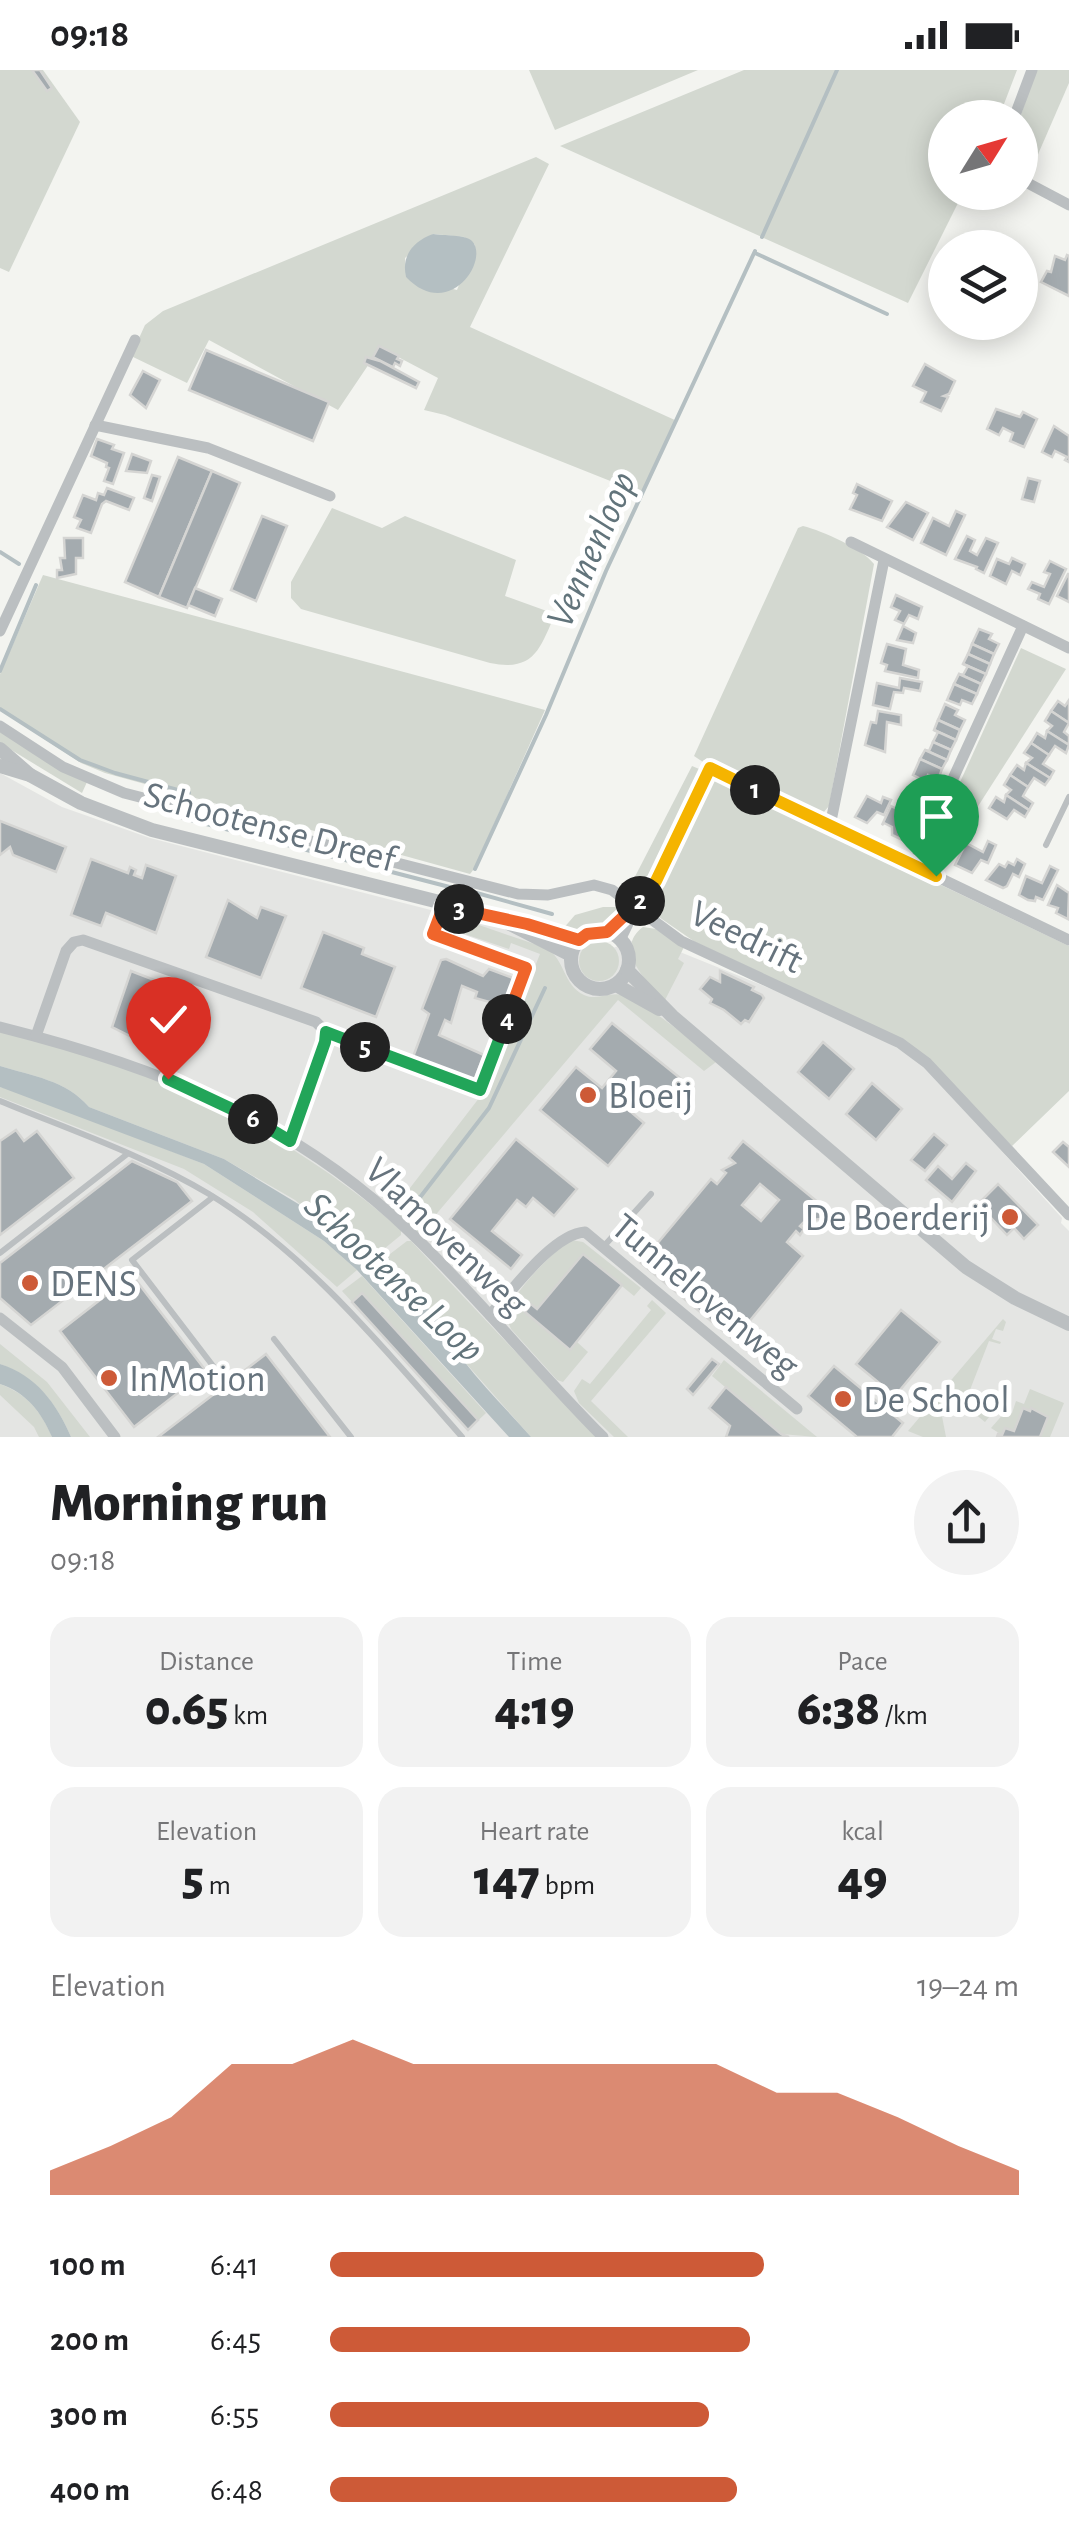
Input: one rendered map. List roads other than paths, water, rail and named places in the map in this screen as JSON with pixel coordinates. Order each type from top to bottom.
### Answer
[{"type":"street","points":[[1021,100],[1032,70]]},
{"type":"street","points":[[1038,189],[1069,205]]},
{"type":"street","points":[[0,631],[134,340]]},
{"type":"street","points":[[95,425],[208,448],[330,496]]},
{"type":"street","points":[[851,542],[1069,648]]},
{"type":"street","points":[[830,826],[884,560]]},
{"type":"street","points":[[913,866],[1023,626]]},
{"type":"street","name":"Veedrift","points":[[0,726],[64,767],[124,793],[518,894],[548,895],[594,885],[612,890],[681,941],[900,1043],[926,1064],[1069,1215]]},
{"type":"street","name":"Schootense Dreef","points":[[0,749],[30,775]]},
{"type":"street","name":"Schootense Dreef","points":[[0,766],[30,775],[81,803],[152,830],[579,940]]},
{"type":"street","points":[[614,936],[656,881],[710,768],[1069,940]]},
{"type":"street","name":"Schootense Dreef","points":[[500,919],[571,955]]},
{"type":"street","points":[[587,934],[614,936],[628,954],[627,970],[616,984],[606,989],[584,985],[576,976],[571,955],[579,940],[587,934]]},
{"type":"street","points":[[36,1036],[66,951],[74,942],[83,940],[316,1022],[326,1032],[325,1042],[290,1141]]},
{"type":"street","points":[[627,970],[672,1016],[966,1267],[1015,1298],[1069,1324]]},
{"type":"street","points":[[616,984],[672,1016]]},
{"type":"street","name":"Vlamovenweg","points":[[0,1027],[118,1059],[192,1088],[290,1141],[374,1200],[416,1238],[603,1437]]},
{"type":"street","name":"Tunnelovenweg","points":[[490,1315],[553,1248],[573,1233],[585,1232],[797,1409]]},
{"type":"street","points":[[0,1318],[62,1368],[115,1437]]},
{"type":"lane","points":[[1046,845],[1069,797]]},
{"type":"lane","points":[[326,1032],[480,1090],[526,968],[433,934],[444,905]]},
{"type":"lane","points":[[0,1101],[127,1154],[213,1197],[282,1248],[331,1294],[462,1437]]},
{"type":"lane","points":[[0,1253],[127,1154]]},
{"type":"lane","points":[[603,1247],[651,1194]]},
{"type":"lane","points":[[213,1197],[132,1260],[223,1379]]},
{"type":"lane","points":[[274,1338],[352,1437]]},
{"type":"waterway","name":"Vennenloop","points":[[762,237],[837,70]]},
{"type":"waterway","name":"Vennenloop","points":[[475,869],[546,715],[606,571],[755,251]]},
{"type":"waterway","points":[[755,253],[887,314]]},
{"type":"waterway","points":[[0,552],[19,564]]},
{"type":"waterway","points":[[0,671],[36,585]]},
{"type":"waterway","points":[[0,709],[80,760],[189,793]]},
{"type":"waterway","points":[[183,818],[465,891]]},
{"type":"waterway","name":"Vennenloop","points":[[466,890],[552,914]]},
{"type":"waterway","name":"Vennenloop","points":[[411,1209],[489,1108],[545,988]]},
{"type":"place","name":"Bloeij","points":[[588,1095]]},
{"type":"place","name":"De Boerderij","points":[[1010,1217]]},
{"type":"place","name":"DENS","points":[[30,1283]]},
{"type":"place","name":"InMotion","points":[[109,1378]]},
{"type":"place","name":"De School","points":[[843,1399]]},
{"type":"water label","name":"Schootense Loop","points":[[395,1276]]}]
